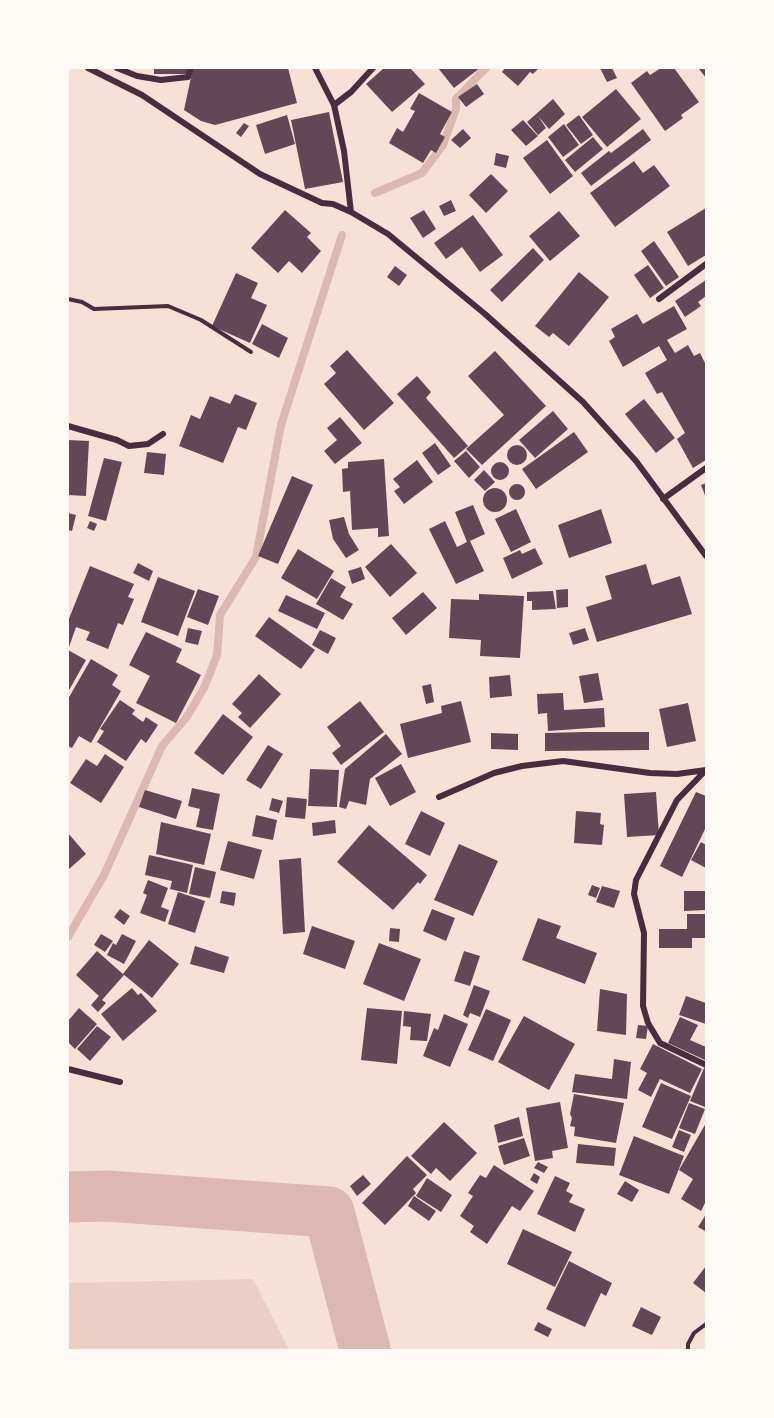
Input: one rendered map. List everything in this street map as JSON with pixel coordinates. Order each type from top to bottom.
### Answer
[{"type":"street","points":[[88,68],[142,95],[260,174],[322,203],[333,204],[351,212],[397,241],[485,314],[583,402],[636,461],[706,556]]},
{"type":"street","points":[[117,68],[137,76],[161,80],[188,77],[191,68]]},
{"type":"street","points":[[315,68],[334,105],[344,151],[351,212]]},
{"type":"street","points":[[334,105],[351,92],[373,68]]},
{"type":"street","points":[[659,299],[706,264]]},
{"type":"street","points":[[68,426],[117,440],[129,446],[148,444],[163,434]]},
{"type":"street","points":[[663,499],[706,468]]},
{"type":"street","points":[[439,797],[494,773],[522,766],[563,761],[677,774],[706,771]]},
{"type":"street","points":[[706,771],[677,800],[636,880],[634,894],[644,933],[643,1006],[648,1023],[660,1043],[706,1065]]},
{"type":"street","points":[[68,1069],[120,1082]]},
{"type":"path","points":[[68,299],[82,302],[94,309],[168,306],[193,316],[251,352]]},
{"type":"path","points":[[688,1350],[688,1344],[694,1333],[706,1324]]},
{"type":"shaded area","points":[[253,1279],[289,1350],[68,1350],[68,1283]]},
{"type":"building","points":[[154,68],[188,68],[188,74],[154,74]]},
{"type":"building","points":[[193,68],[288,68],[297,103],[215,125],[201,121],[184,110]]},
{"type":"building","points":[[384,68],[410,68],[425,84],[392,112],[366,84]]},
{"type":"building","points":[[438,68],[480,68],[454,88]]},
{"type":"building","points":[[505,68],[539,68],[533,74],[530,72],[518,86],[502,72]]},
{"type":"building","points":[[600,68],[612,68],[617,78],[607,82]]},
{"type":"building","points":[[661,68],[674,68],[699,102],[665,131],[631,83],[647,71],[650,75]]},
{"type":"building","points":[[706,68],[706,78],[699,69]]},
{"type":"building","points":[[477,84],[484,94],[466,107],[458,97]]},
{"type":"building","points":[[616,89],[641,119],[607,147],[582,117]]},
{"type":"building","points":[[419,93],[452,112],[440,134],[445,137],[436,153],[431,150],[423,163],[389,143],[397,128],[403,132],[415,111],[410,109]]},
{"type":"building","points":[[553,99],[565,114],[549,129],[538,116],[546,128],[538,135],[527,122]]},
{"type":"building","points":[[329,112],[343,182],[305,189],[291,120]]},
{"type":"building","points":[[287,115],[295,144],[265,154],[256,125]]},
{"type":"building","points":[[579,115],[593,135],[581,144],[566,125]]},
{"type":"building","points":[[523,120],[538,136],[526,146],[511,130]]},
{"type":"building","points":[[244,123],[249,126],[241,137],[236,133]]},
{"type":"building","points":[[564,124],[579,145],[563,157],[548,137]]},
{"type":"building","points":[[463,129],[471,138],[460,148],[451,140]]},
{"type":"building","points":[[643,129],[651,140],[591,186],[581,173]]},
{"type":"building","points":[[593,137],[603,149],[575,172],[565,160]]},
{"type":"building","points":[[547,140],[573,176],[550,194],[523,158]]},
{"type":"building","points":[[496,153],[509,156],[506,168],[494,165]]},
{"type":"building","points":[[634,161],[643,173],[654,165],[670,186],[615,227],[590,193]]},
{"type":"building","points":[[491,174],[508,191],[486,213],[469,195]]},
{"type":"building","points":[[451,200],[456,211],[444,216],[439,206]]},
{"type":"building","points":[[706,208],[706,255],[688,266],[667,232]]},
{"type":"building","points":[[285,210],[311,233],[307,237],[321,251],[302,273],[289,261],[278,273],[251,248]]},
{"type":"building","points":[[424,210],[436,229],[423,238],[410,218]]},
{"type":"building","points":[[559,211],[580,236],[550,261],[529,236]]},
{"type":"building","points":[[473,215],[503,255],[480,272],[462,247],[446,259],[434,243]]},
{"type":"building","points":[[654,241],[679,277],[666,286],[641,251]]},
{"type":"building","points":[[533,248],[544,260],[502,302],[490,290]]},
{"type":"building","points":[[648,265],[664,288],[650,298],[634,275]]},
{"type":"building","points":[[395,266],[407,275],[399,286],[387,277]]},
{"type":"building","points":[[579,272],[609,297],[569,346],[553,333],[549,337],[535,326]]},
{"type":"building","points":[[236,273],[258,283],[251,298],[267,305],[250,343],[212,326]]},
{"type":"building","points":[[706,280],[706,296],[698,302],[701,306],[685,317],[675,301]]},
{"type":"building","points":[[674,306],[687,329],[667,340],[675,353],[688,345],[694,356],[700,353],[706,365],[706,460],[693,468],[677,439],[685,433],[662,392],[657,394],[645,373],[667,360],[659,346],[623,367],[609,341],[615,337],[611,329],[637,314],[643,324]]},
{"type":"building","points":[[262,324],[288,338],[279,358],[252,344]]},
{"type":"building","points":[[347,350],[394,403],[364,430],[324,384],[336,373],[330,366]]},
{"type":"building","points":[[495,351],[546,406],[482,465],[466,449],[504,415],[468,376]]},
{"type":"building","points":[[417,376],[431,392],[426,398],[468,446],[454,458],[397,394]]},
{"type":"building","points":[[235,394],[257,403],[246,430],[238,427],[223,463],[179,446],[191,415],[200,419],[210,396],[230,404]]},
{"type":"building","points":[[644,399],[675,438],[656,453],[625,414]]},
{"type":"building","points":[[553,411],[568,429],[535,458],[519,440]]},
{"type":"building","points":[[340,417],[362,443],[335,464],[324,451],[337,440],[327,428]]},
{"type":"building","points":[[574,432],[588,452],[536,489],[522,469]]},
{"type":"building","points":[[68,440],[89,441],[86,496],[68,495]]},
{"type":"building","points":[[435,443],[451,466],[438,475],[422,453]]},
{"type":"building","points":[[517,445],[524,448],[527,455],[524,462],[517,465],[510,462],[507,455],[510,448]]},
{"type":"building","points":[[466,451],[480,467],[469,478],[454,461]]},
{"type":"building","points":[[147,452],[166,454],[164,475],[144,473]]},
{"type":"building","points":[[104,458],[122,462],[106,521],[88,516]]},
{"type":"building","points":[[384,459],[389,536],[378,537],[378,528],[352,530],[350,491],[343,492],[342,469],[348,468],[348,462]]},
{"type":"building","points":[[417,460],[433,482],[404,504],[394,491],[400,487],[393,479]]},
{"type":"building","points":[[500,462],[506,465],[509,471],[506,477],[500,480],[494,477],[491,471],[494,465]]},
{"type":"building","points":[[484,470],[495,482],[485,491],[474,480]]},
{"type":"building","points":[[292,476],[313,485],[278,564],[258,556]]},
{"type":"building","points":[[706,483],[706,498],[701,485]]},
{"type":"building","points":[[514,484],[520,484],[525,492],[523,498],[514,500],[509,495],[509,489]]},
{"type":"building","points":[[495,488],[504,491],[507,500],[504,509],[495,512],[486,509],[483,500],[486,491]]},
{"type":"building","points":[[473,505],[485,534],[470,541],[484,571],[456,584],[429,529],[445,521],[457,547],[467,542],[455,512]]},
{"type":"building","points":[[516,509],[531,542],[511,552],[495,519]]},
{"type":"building","points":[[601,509],[612,543],[569,558],[558,525]]},
{"type":"building","points":[[68,513],[76,515],[72,531],[68,530]]},
{"type":"building","points":[[344,517],[349,534],[359,550],[346,558],[333,539],[329,520]]},
{"type":"building","points":[[90,521],[97,524],[94,531],[87,528]]},
{"type":"building","points":[[391,544],[417,573],[390,597],[365,567]]},
{"type":"building","points":[[535,548],[543,564],[512,579],[503,558],[520,550],[522,554]]},
{"type":"building","points":[[298,549],[334,571],[317,599],[281,578]]},
{"type":"building","points":[[138,563],[153,571],[149,581],[133,573]]},
{"type":"building","points":[[646,564],[652,585],[680,576],[692,614],[597,642],[586,607],[612,599],[605,576]]},
{"type":"building","points":[[90,566],[134,584],[128,597],[134,599],[123,625],[118,623],[108,649],[86,640],[90,632],[76,627],[68,650],[68,621]]},
{"type":"building","points":[[361,567],[365,579],[352,584],[348,571]]},
{"type":"building","points":[[158,577],[195,591],[178,636],[141,622]]},
{"type":"building","points":[[331,578],[346,587],[340,597],[353,604],[343,620],[316,604]]},
{"type":"building","points":[[198,589],[219,596],[208,625],[187,617]]},
{"type":"building","points":[[568,589],[568,607],[557,608],[556,590]]},
{"type":"building","points":[[553,591],[556,609],[532,610],[532,601],[527,601],[527,592]]},
{"type":"building","points":[[423,592],[437,608],[406,635],[392,618]]},
{"type":"building","points":[[479,594],[524,596],[520,658],[480,656],[481,640],[449,638],[451,599],[479,600]]},
{"type":"building","points":[[286,595],[325,613],[317,629],[278,611]]},
{"type":"building","points":[[269,617],[315,650],[301,669],[255,636]]},
{"type":"building","points":[[188,628],[202,631],[198,645],[185,642]]},
{"type":"building","points":[[585,628],[589,640],[573,645],[569,633]]},
{"type":"building","points":[[320,630],[336,638],[328,654],[312,645]]},
{"type":"building","points":[[146,632],[182,649],[176,662],[201,675],[176,723],[136,703],[150,676],[129,665]]},
{"type":"building","points":[[68,650],[86,660],[68,692]]},
{"type":"building","points":[[91,659],[118,675],[112,685],[121,691],[91,743],[79,736],[72,748],[68,746],[68,699]]},
{"type":"building","points":[[598,673],[603,700],[584,703],[579,676]]},
{"type":"building","points":[[259,674],[281,694],[250,728],[238,717],[242,713],[232,704]]},
{"type":"building","points":[[510,675],[512,696],[490,698],[489,677]]},
{"type":"building","points":[[431,684],[434,702],[426,704],[422,686]]},
{"type":"building","points":[[563,693],[564,710],[604,708],[605,727],[548,731],[547,713],[538,714],[537,694]]},
{"type":"building","points":[[120,700],[135,710],[132,714],[143,722],[146,717],[158,725],[146,743],[141,739],[126,761],[97,742],[104,731],[100,729]]},
{"type":"building","points":[[360,701],[384,732],[341,765],[332,753],[341,746],[327,727]]},
{"type":"building","points":[[461,701],[471,742],[408,758],[400,724],[442,713],[441,706]]},
{"type":"building","points":[[688,703],[696,741],[667,747],[659,709]]},
{"type":"building","points":[[223,714],[253,737],[223,775],[194,753]]},
{"type":"building","points":[[649,732],[649,750],[545,751],[545,733]]},
{"type":"building","points":[[491,733],[518,734],[518,750],[491,749]]},
{"type":"building","points":[[386,734],[402,754],[370,779],[366,805],[349,801],[346,809],[339,807],[345,769]]},
{"type":"building","points":[[268,745],[283,754],[261,789],[246,780]]},
{"type":"building","points":[[105,754],[124,767],[101,803],[70,783],[86,759],[97,766]]},
{"type":"building","points":[[401,764],[416,792],[390,806],[375,778]]},
{"type":"building","points":[[310,769],[339,770],[337,807],[308,806]]},
{"type":"building","points":[[192,788],[220,794],[213,830],[196,827],[200,809],[188,806]]},
{"type":"building","points":[[145,790],[182,801],[176,819],[139,807]]},
{"type":"building","points":[[656,792],[659,835],[627,837],[624,794]]},
{"type":"building","points":[[696,792],[706,796],[706,827],[682,877],[660,866]]},
{"type":"building","points":[[287,797],[307,799],[305,819],[285,817]]},
{"type":"building","points":[[272,798],[283,801],[279,813],[269,810]]},
{"type":"building","points":[[421,811],[445,823],[430,856],[405,844]]},
{"type":"building","points":[[576,811],[601,813],[600,824],[604,825],[602,845],[574,843]]},
{"type":"building","points":[[256,815],[277,820],[273,840],[252,836]]},
{"type":"building","points":[[335,820],[336,833],[313,836],[312,823]]},
{"type":"building","points":[[161,822],[211,834],[204,865],[156,854]]},
{"type":"building","points":[[369,825],[427,875],[393,910],[337,862]]},
{"type":"building","points":[[68,833],[86,854],[68,870]]},
{"type":"building","points":[[228,841],[262,850],[254,879],[220,870]]},
{"type":"building","points":[[701,842],[706,845],[706,868],[691,860]]},
{"type":"building","points":[[459,844],[498,861],[473,916],[434,900]]},
{"type":"building","points":[[149,855],[193,865],[187,893],[170,889],[172,881],[145,875]]},
{"type":"building","points":[[301,858],[305,932],[283,934],[279,860]]},
{"type":"building","points":[[195,867],[216,872],[210,898],[189,894]]},
{"type":"building","points":[[148,880],[168,888],[161,907],[169,910],[165,922],[140,913],[147,895],[143,893]]},
{"type":"building","points":[[592,885],[600,888],[596,898],[588,895]]},
{"type":"building","points":[[602,886],[620,891],[614,908],[596,902]]},
{"type":"building","points":[[222,891],[236,893],[234,906],[220,903]]},
{"type":"building","points":[[684,891],[706,891],[706,910],[684,911]]},
{"type":"building","points":[[178,892],[205,901],[195,933],[168,924]]},
{"type":"building","points":[[120,909],[130,916],[124,925],[114,917]]},
{"type":"building","points":[[432,909],[455,918],[446,941],[423,931]]},
{"type":"building","points":[[687,914],[706,914],[706,938],[692,938],[692,948],[659,948],[659,929],[687,929]]},
{"type":"building","points":[[538,918],[561,926],[556,938],[597,953],[585,984],[522,960]]},
{"type":"building","points":[[312,926],[355,941],[345,969],[303,954]]},
{"type":"building","points":[[390,928],[400,929],[399,942],[389,941]]},
{"type":"building","points":[[101,934],[113,941],[105,952],[94,945]]},
{"type":"building","points":[[122,934],[136,941],[124,964],[107,955],[113,943],[116,945]]},
{"type":"building","points":[[149,940],[179,964],[152,998],[123,974]]},
{"type":"building","points":[[379,943],[421,959],[404,1001],[363,984]]},
{"type":"building","points":[[195,946],[229,957],[224,973],[190,964]]},
{"type":"building","points":[[97,951],[124,975],[102,1000],[106,1003],[98,1012],[91,1005],[99,996],[76,975]]},
{"type":"building","points":[[464,951],[480,956],[470,986],[454,981]]},
{"type":"building","points":[[474,985],[490,991],[480,1017],[470,1013],[468,1018],[463,1015]]},
{"type":"building","points":[[132,988],[138,995],[141,993],[157,1011],[123,1041],[101,1014]]},
{"type":"building","points":[[600,989],[627,994],[626,1035],[597,1031]]},
{"type":"building","points":[[686,996],[706,1003],[706,1024],[679,1015]]},
{"type":"building","points":[[79,1008],[97,1024],[75,1049],[68,1042],[68,1021]]},
{"type":"building","points":[[367,1008],[402,1011],[397,1064],[361,1060]]},
{"type":"building","points":[[486,1009],[511,1020],[493,1061],[468,1050]]},
{"type":"building","points":[[404,1011],[431,1014],[427,1041],[410,1040],[411,1027],[403,1026]]},
{"type":"building","points":[[444,1014],[468,1024],[450,1067],[423,1056],[434,1028],[438,1030]]},
{"type":"building","points":[[524,1016],[575,1044],[549,1090],[498,1062]]},
{"type":"building","points":[[680,1017],[698,1025],[690,1040],[706,1047],[705,1060],[668,1043]]},
{"type":"building","points":[[638,1025],[648,1026],[646,1039],[636,1038]]},
{"type":"building","points":[[97,1026],[111,1037],[90,1061],[77,1049]]},
{"type":"building","points":[[653,1044],[702,1069],[690,1093],[660,1079],[651,1097],[638,1090],[647,1073],[640,1069]]},
{"type":"building","points":[[614,1059],[631,1062],[627,1099],[572,1092],[575,1074],[612,1079]]},
{"type":"building","points":[[704,1068],[706,1069],[705,1107],[690,1101]]},
{"type":"building","points":[[661,1083],[691,1096],[672,1139],[642,1127]]},
{"type":"building","points":[[574,1094],[624,1103],[616,1143],[574,1136],[575,1127],[570,1126],[572,1118],[570,1114]]},
{"type":"building","points":[[560,1102],[568,1148],[552,1151],[553,1158],[535,1161],[526,1108]]},
{"type":"building","points":[[689,1103],[705,1109],[695,1134],[679,1128]]},
{"type":"building","points":[[519,1117],[523,1136],[498,1143],[494,1125]]},
{"type":"building","points":[[444,1122],[477,1153],[450,1181],[436,1168],[431,1174],[411,1156]]},
{"type":"building","points":[[706,1123],[706,1201],[701,1211],[681,1199],[693,1179],[679,1170]]},
{"type":"building","points":[[679,1130],[691,1135],[684,1152],[672,1147]]},
{"type":"building","points":[[634,1136],[684,1156],[669,1194],[619,1175]]},
{"type":"building","points":[[524,1138],[530,1156],[504,1165],[498,1146]]},
{"type":"building","points":[[578,1144],[616,1148],[614,1166],[576,1163]]},
{"type":"building","points":[[407,1156],[427,1175],[413,1189],[416,1193],[385,1225],[362,1203]]},
{"type":"building","points":[[538,1162],[548,1167],[544,1173],[534,1168]]},
{"type":"building","points":[[494,1165],[534,1191],[520,1211],[512,1206],[487,1244],[470,1232],[474,1226],[460,1216],[473,1196],[468,1193],[480,1175],[486,1178]]},
{"type":"building","points":[[534,1173],[540,1177],[537,1184],[530,1180]]},
{"type":"building","points":[[363,1175],[371,1184],[357,1196],[350,1186]]},
{"type":"building","points":[[555,1176],[570,1183],[566,1191],[573,1195],[569,1202],[585,1209],[575,1232],[537,1214]]},
{"type":"building","points":[[427,1178],[452,1195],[441,1212],[416,1196]]},
{"type":"building","points":[[625,1181],[639,1190],[632,1202],[617,1194]]},
{"type":"building","points":[[414,1196],[436,1211],[429,1221],[408,1206]]},
{"type":"building","points":[[705,1216],[706,1229],[705,1231],[698,1227]]},
{"type":"building","points":[[523,1229],[572,1252],[555,1287],[507,1264]]},
{"type":"building","points":[[569,1261],[612,1283],[606,1296],[601,1293],[585,1327],[546,1309]]},
{"type":"building","points":[[706,1266],[706,1293],[693,1283]]},
{"type":"building","points":[[641,1307],[661,1317],[652,1335],[632,1326]]},
{"type":"building","points":[[538,1322],[552,1329],[548,1337],[534,1330]]},
{"type":"waterway","points":[[375,193],[422,173],[443,145],[456,109],[456,99],[486,68]]},
{"type":"waterway","points":[[68,937],[104,875],[162,746],[186,718],[204,688],[217,655],[220,615],[256,557],[281,425],[342,235]]},
{"type":"waterway","points":[[68,1197],[107,1196],[329,1212],[365,1350]]}]
